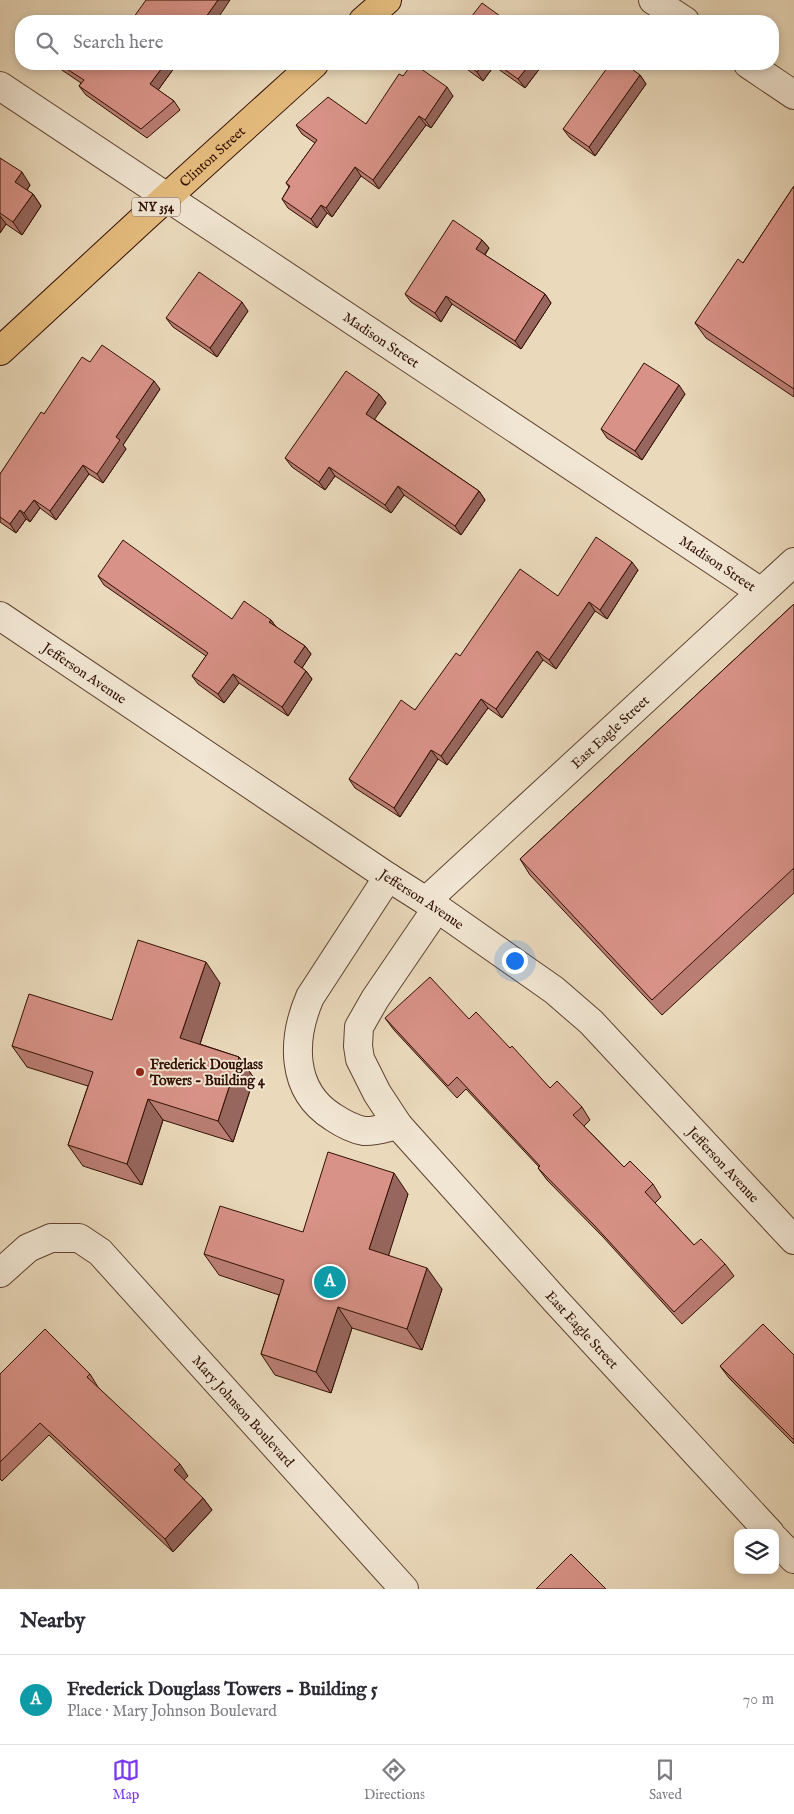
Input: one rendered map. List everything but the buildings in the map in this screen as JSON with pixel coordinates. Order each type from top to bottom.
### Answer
[{"type":"main road","points":[[370,15],[387,0]]},
{"type":"main road","name":"Clinton Street","points":[[0,351],[307,70]]},
{"type":"street","points":[[653,0],[676,15]]},
{"type":"street","points":[[757,70],[794,95]]},
{"type":"street","name":"Madison Street","points":[[0,86],[761,592]]},
{"type":"street","name":"East Eagle Street","points":[[766,1529],[398,1125],[377,1094],[360,1059],[358,1046],[359,1027],[432,904],[794,562]]},
{"type":"street","name":"Jefferson Avenue","points":[[0,616],[388,877],[432,904],[575,1006],[794,1240]]},
{"type":"street","points":[[388,877],[310,998],[303,1015],[298,1046],[302,1080],[320,1109],[345,1125],[366,1131],[398,1125]]},
{"type":"street","name":"Mary Johnson Boulevard","points":[[0,1274],[28,1248],[51,1238],[79,1238],[100,1252],[404,1589]]},
{"type":"street","points":[[779,1543],[794,1559]]},
{"type":"place","name":"Frederick Douglass Towers - Building 4","points":[[140,1072]]},
{"type":"place","name":"Frederick Douglass Towers - Building 5","points":[[330,1282]]}]
